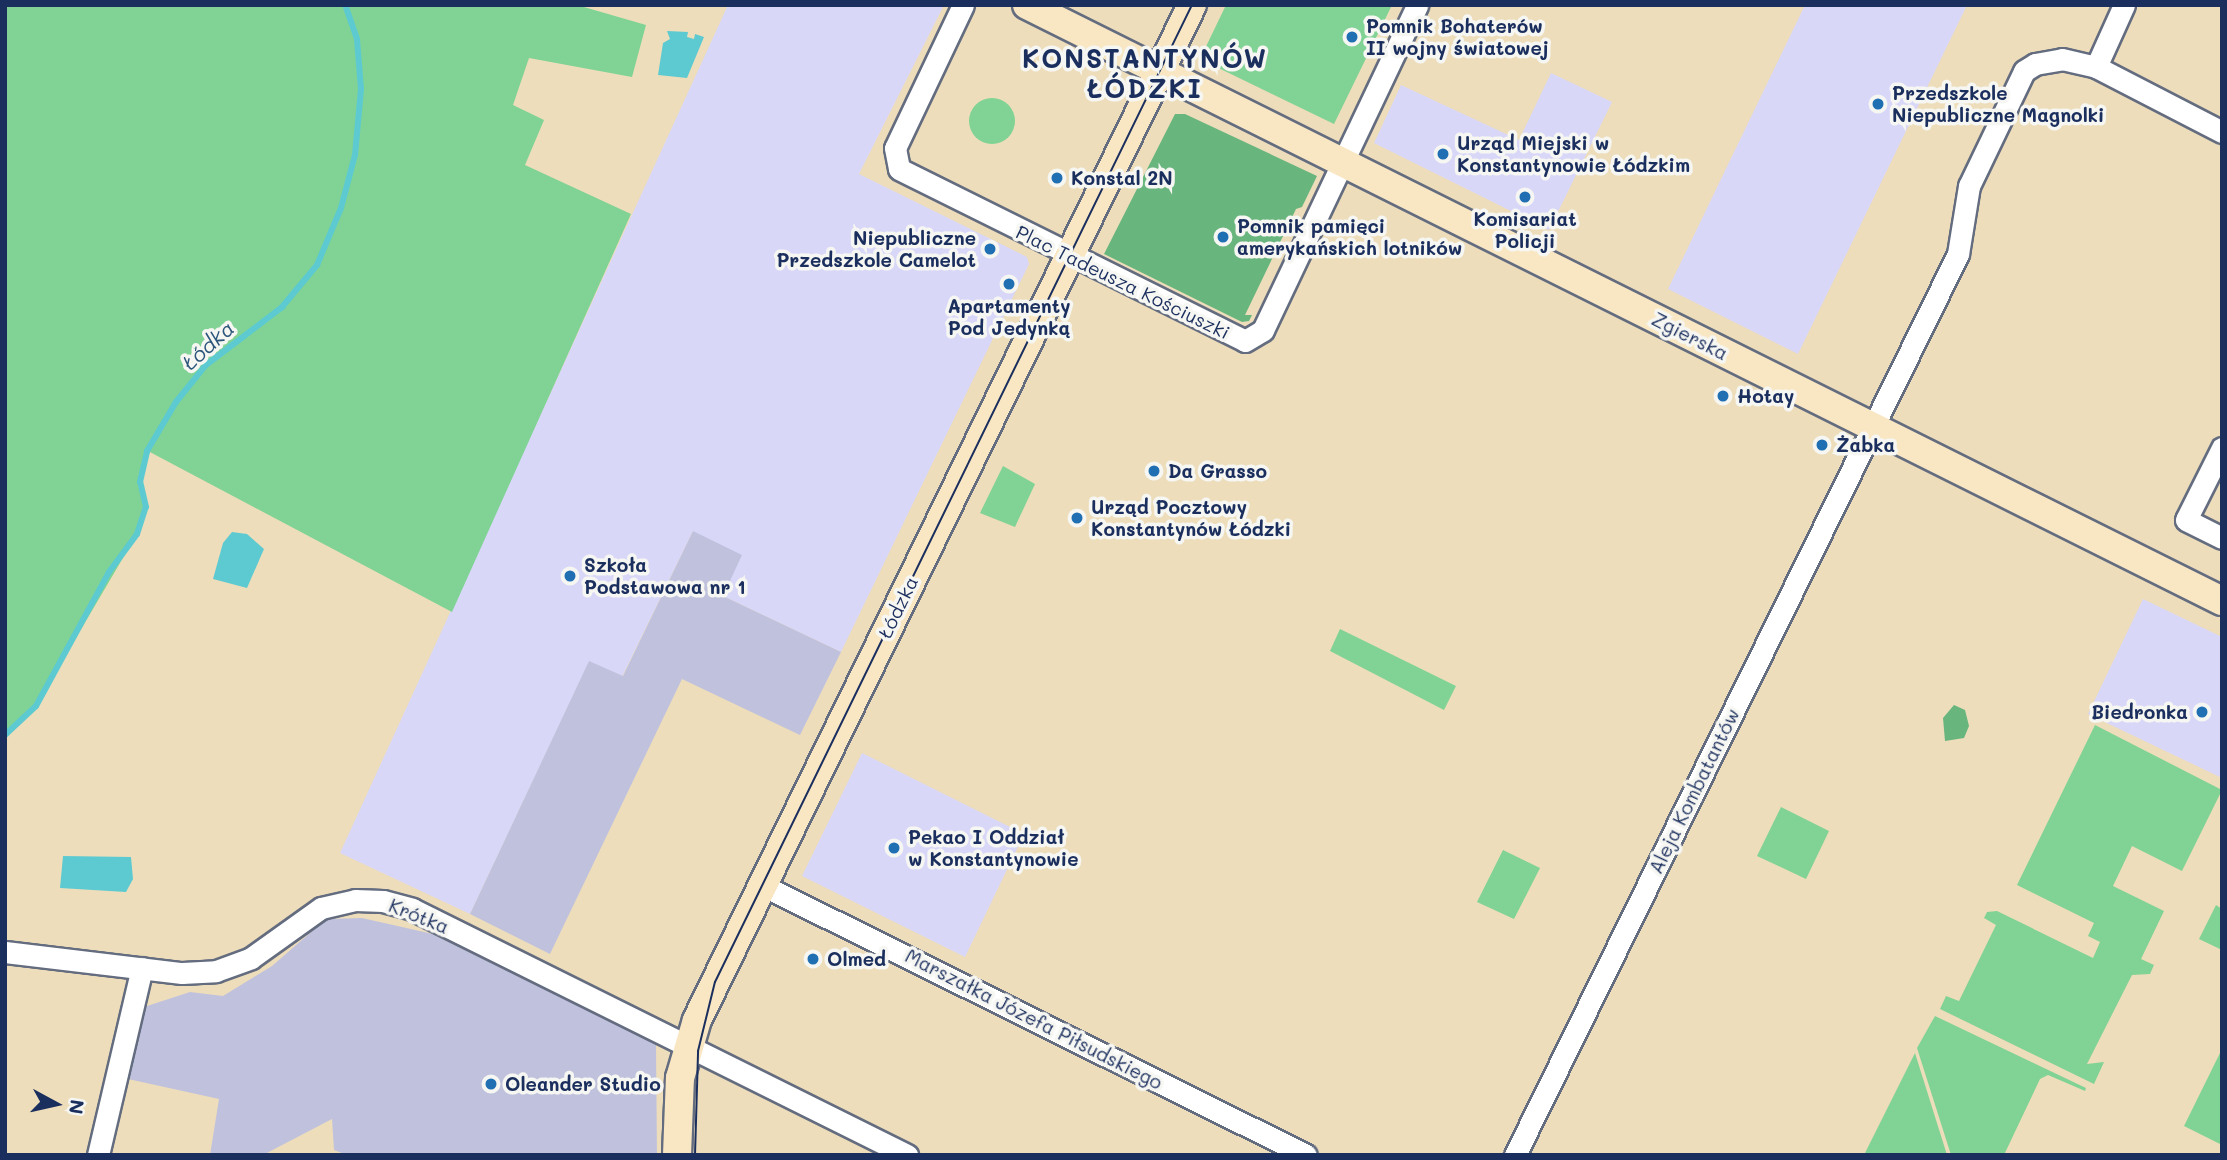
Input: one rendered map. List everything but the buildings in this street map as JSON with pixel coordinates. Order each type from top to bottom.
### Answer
[{"type":"main road","name":"Zgierska","points":[[1027,5],[2222,601]]},
{"type":"main road","name":"Łódzka","points":[[677,1155],[680,1078],[696,1020],[1192,5]]},
{"type":"street","name":"Plac Tadeusza Kościuszki","points":[[963,5],[895,148],[894,159],[908,176],[1245,341],[1263,330],[1417,5]]},
{"type":"street","points":[[2096,67],[2124,5]]},
{"type":"street","name":"Aleja Kombatantów","points":[[1515,1155],[1958,254],[1969,186],[2024,71],[2035,64],[2062,59],[2096,67],[2222,132]]},
{"type":"street","points":[[2222,448],[2186,520],[2222,538]]},
{"type":"street","name":"Marszałka Józefa Piłsudskiego","points":[[762,885],[1307,1155]]},
{"type":"street","name":"Krótka","points":[[5,952],[193,973],[226,969],[251,958],[321,908],[355,900],[383,901],[412,909],[907,1155]]},
{"type":"street","points":[[97,1155],[142,968]]},
{"type":"shaded area","name":"Szkoła Podstawowa nr 1","points":[[728,5],[944,5],[859,174],[1027,257],[1029,264],[841,652],[723,596],[693,531],[622,677],[589,662],[470,914],[340,853]]},
{"type":"shaded area","points":[[1805,5],[1967,5],[1798,354],[1668,289]]},
{"type":"shaded area","points":[[1551,73],[1612,102],[1549,230],[1374,143],[1401,85],[1519,140]]},
{"type":"shaded area","points":[[693,531],[742,555],[723,596],[841,652],[800,735],[682,679],[550,954],[470,914],[589,661],[623,676]]},
{"type":"shaded area","points":[[2143,599],[2222,637],[2222,778],[2088,714]]},
{"type":"shaded area","points":[[862,753],[1024,834],[965,957],[802,876]]},
{"type":"shaded area","points":[[362,918],[433,934],[656,1044],[657,1155],[347,1155],[334,1150],[332,1119],[263,1155],[210,1155],[219,1099],[128,1079],[144,1007],[190,992],[223,996],[272,966],[326,919]]},
{"type":"green space","points":[[5,5],[577,5],[646,25],[632,77],[529,58],[513,105],[544,120],[525,165],[631,214],[452,612],[148,451],[140,482],[146,507],[137,534],[36,706],[5,738]]},
{"type":"green space","points":[[1226,5],[1392,5],[1334,124],[1200,59]]},
{"type":"green space","points":[[992,98],[1008,105],[1015,121],[1008,137],[992,144],[976,137],[969,121],[976,105]]},
{"type":"green space","points":[[1175,114],[1185,114],[1317,176],[1302,207],[1296,209],[1245,315],[1252,315],[1249,321],[1242,322],[1104,254]]},
{"type":"green space","points":[[1003,466],[1035,484],[1015,527],[980,513]]},
{"type":"green space","points":[[1340,629],[1456,686],[1444,710],[1330,651]]},
{"type":"green space","points":[[1954,705],[1965,710],[1969,726],[1964,738],[1945,741],[1943,718]]},
{"type":"green space","points":[[2095,725],[2222,790],[2182,871],[2132,846],[2113,886],[2164,911],[2141,959],[2154,965],[2150,974],[2132,975],[2087,1064],[2104,1062],[2094,1084],[1940,1009],[1946,996],[1959,1001],[1996,925],[1984,918],[1987,912],[1997,911],[2093,958],[2100,942],[2088,936],[2094,923],[2017,885]]},
{"type":"green space","points":[[1781,807],[1829,831],[1806,879],[1757,856]]},
{"type":"green space","points":[[1503,850],[1540,868],[1514,919],[1477,902]]},
{"type":"green space","points":[[2216,905],[2222,909],[2222,950],[2199,939]]},
{"type":"green space","points":[[1935,1016],[2086,1088],[2085,1091],[2048,1075],[2040,1079],[2004,1155],[1951,1155],[1917,1048]]},
{"type":"green space","points":[[2222,1049],[2222,1145],[2184,1126]]},
{"type":"green space","points":[[1915,1053],[1947,1155],[1864,1155]]},
{"type":"water","points":[[667,31],[688,32],[687,37],[694,39],[695,34],[704,37],[687,78],[658,75],[663,43],[670,39]]},
{"type":"water","points":[[232,532],[247,534],[264,549],[247,588],[213,579],[223,543]]},
{"type":"water","points":[[63,856],[131,857],[133,879],[126,892],[60,888]]},
{"type":"waterway","name":"Łódka","points":[[5,735],[36,706],[109,572],[137,534],[146,507],[140,482],[147,451],[176,402],[206,365],[282,307],[317,265],[341,208],[355,155],[361,89],[357,39],[345,5]]},
{"type":"tram line","points":[[695,1155],[698,1051],[715,982],[1192,5]]},
{"type":"place","name":"Pomnik Bohaterów II wojny światowej","points":[[1352,37]]},
{"type":"place","name":"Przedszkole Niepubliczne Magnolki","points":[[1878,104]]},
{"type":"place","name":"Urząd Miejski w Konstantynowie Łódzkim","points":[[1443,154]]},
{"type":"place","name":"Konstal 2N","points":[[1057,178]]},
{"type":"place","name":"Komisariat Policji","points":[[1525,197]]},
{"type":"place","name":"Pomnik pamięci amerykańskich lotników","points":[[1223,237]]},
{"type":"place","name":"Niepubliczne Przedszkole Camelot","points":[[990,249]]},
{"type":"place","name":"Apartamenty Pod Jedynką","points":[[1009,284]]},
{"type":"place","name":"Hotay","points":[[1723,396]]},
{"type":"place","name":"Żabka","points":[[1822,445]]},
{"type":"place","name":"Da Grasso","points":[[1154,471]]},
{"type":"place","name":"Urząd Pocztowy Konstantynów Łódzki","points":[[1077,518]]},
{"type":"place","name":"Szkoła Podstawowa nr 1","points":[[570,576]]},
{"type":"place","name":"Biedronka","points":[[2202,712]]},
{"type":"place","name":"Pekao I Oddział w Konstantynowie","points":[[894,848]]},
{"type":"place","name":"Olmed","points":[[813,959]]},
{"type":"place","name":"Oleander Studio","points":[[491,1084]]},
{"type":"district","name":"KONSTANTYNÓW ŁÓDZKI","points":[[1145,74]]}]
